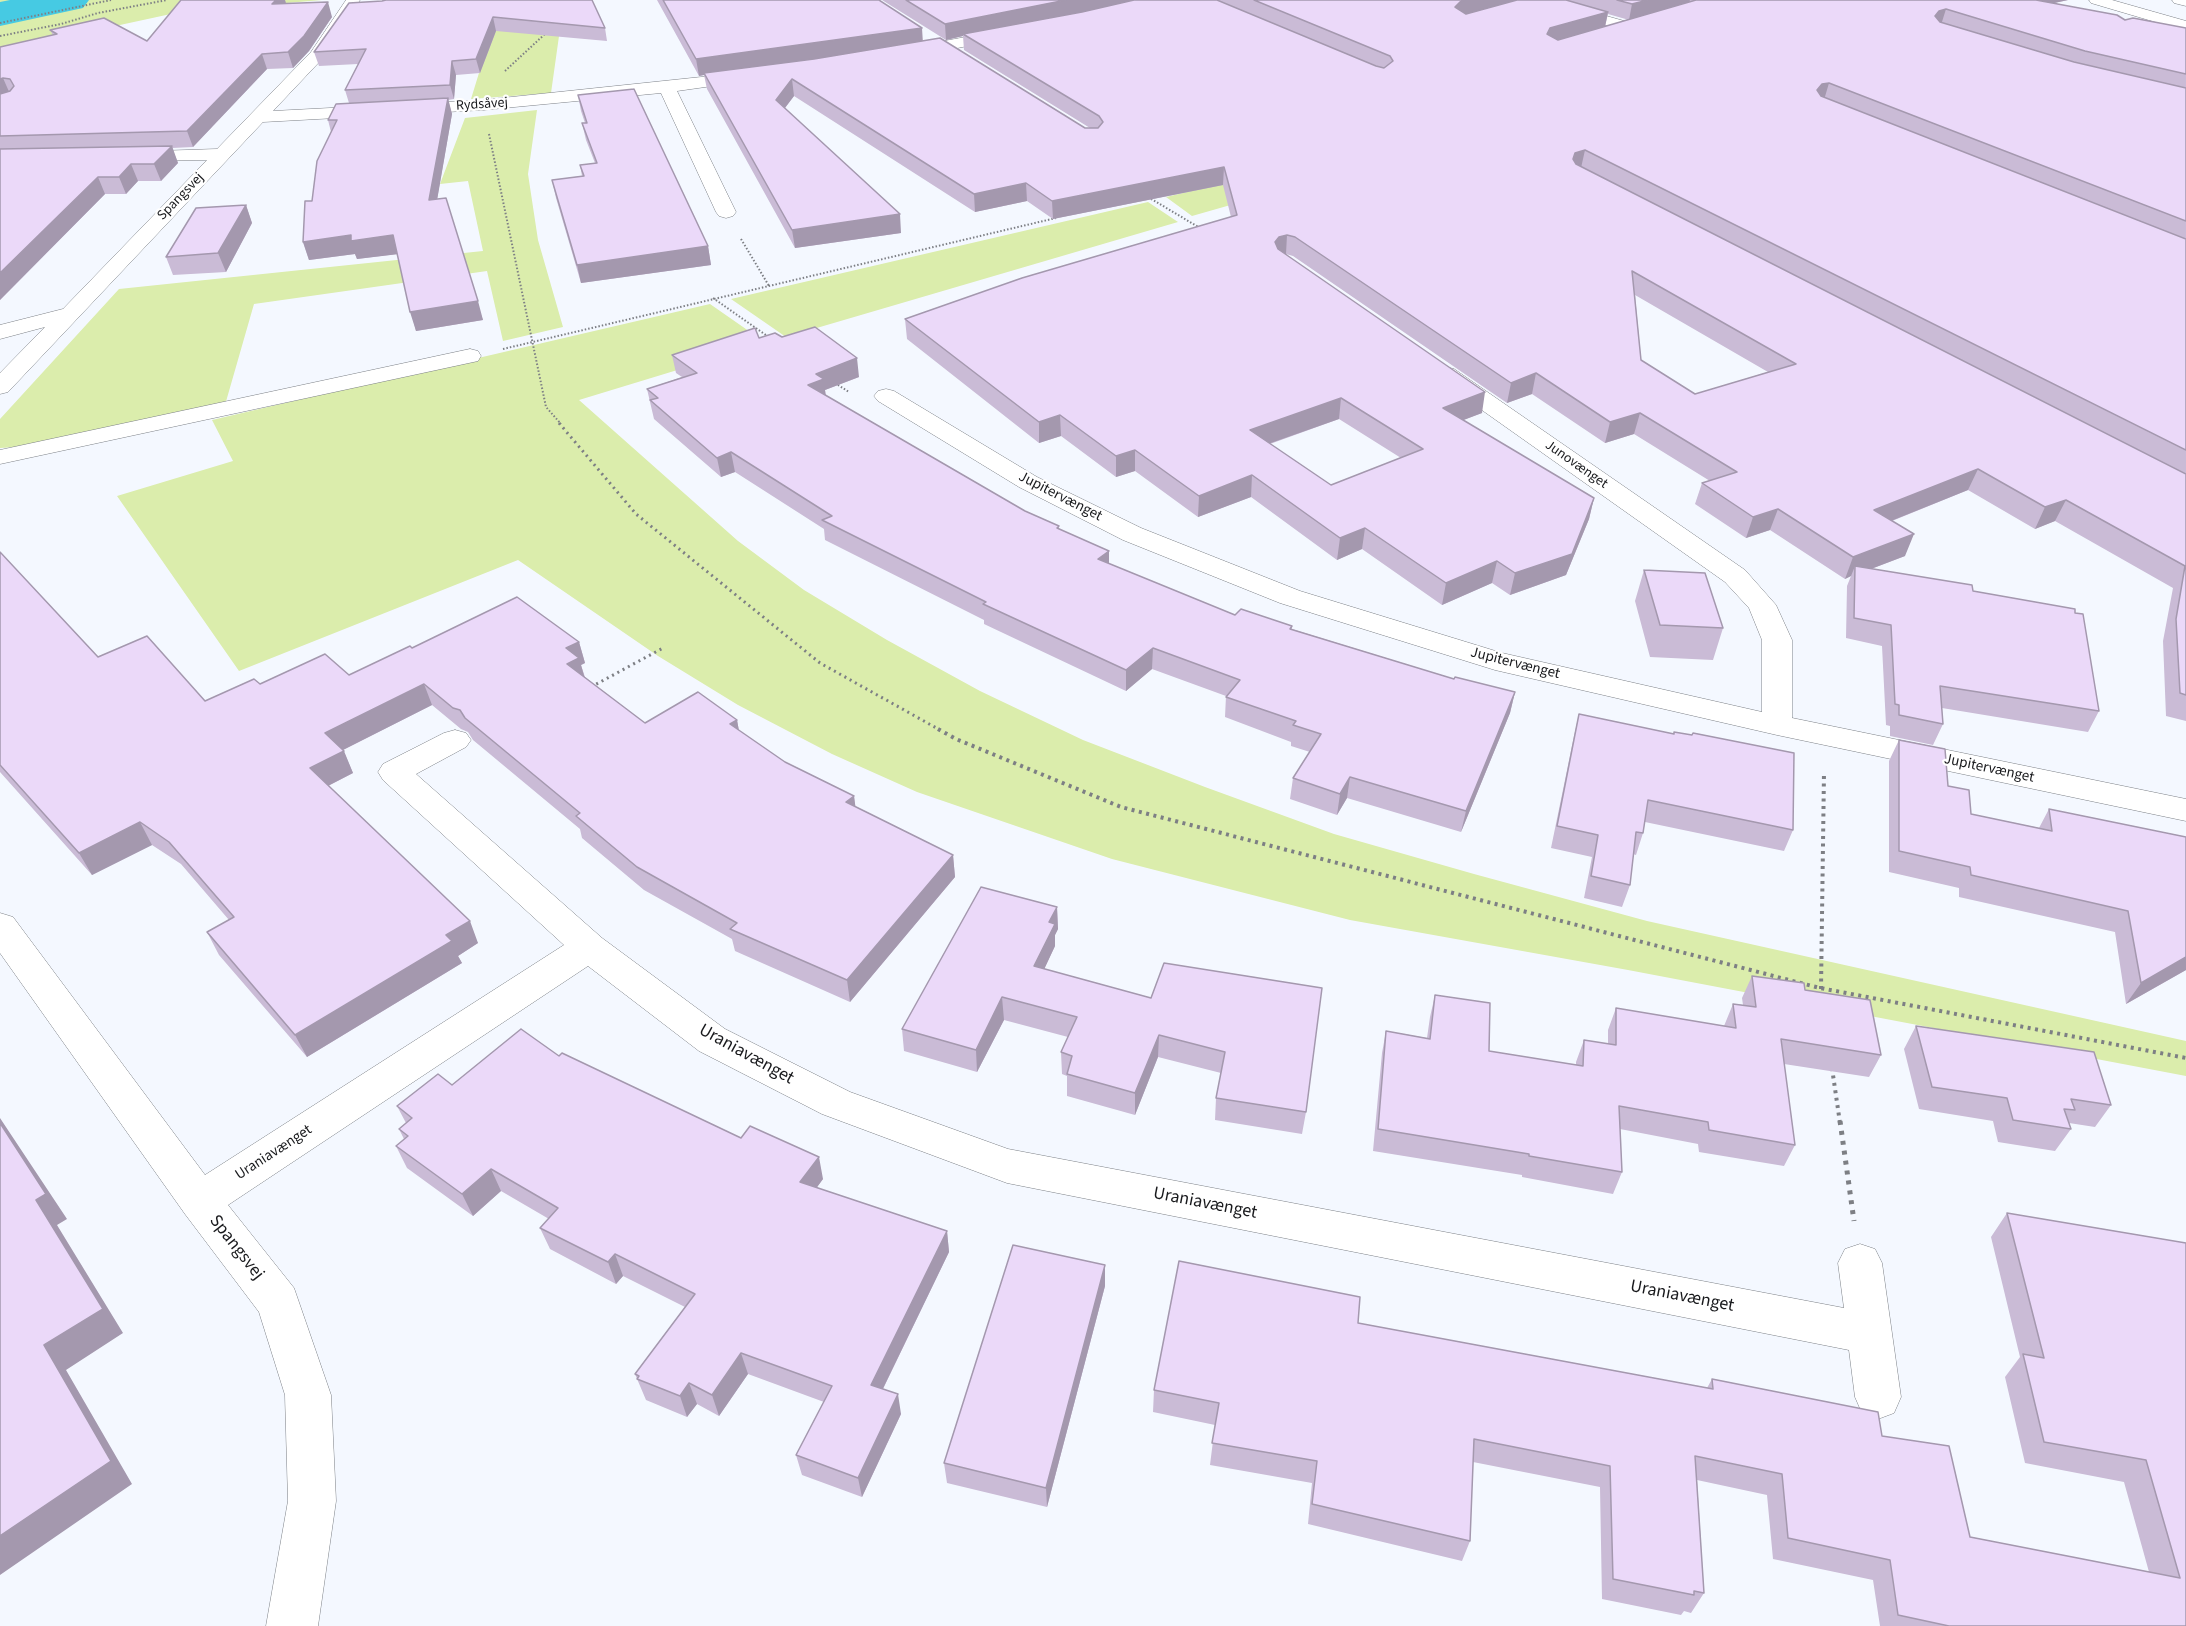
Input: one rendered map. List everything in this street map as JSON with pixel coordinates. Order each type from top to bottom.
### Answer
[{"type":"street","name":"Spangsvej","points":[[0,387],[317,55],[353,0]]},
{"type":"street","points":[[2096,0],[2186,26]]},
{"type":"street","points":[[2179,0],[2186,2]]},
{"type":"street","points":[[1517,8],[1539,1],[1630,27]]},
{"type":"street","points":[[2130,24],[2150,15]]},
{"type":"street","points":[[1597,36],[1650,21]]},
{"type":"street","points":[[885,56],[1024,31]]},
{"type":"street","points":[[926,36],[960,57]]},
{"type":"street","name":"Rydsåvej","points":[[260,117],[483,105],[667,87],[770,74]]},
{"type":"street","points":[[667,87],[726,212]]},
{"type":"street","points":[[117,157],[223,154]]},
{"type":"street","points":[[0,332],[68,314]]},
{"type":"street","points":[[0,458],[470,356]]},
{"type":"street","name":"Junovænget","points":[[1430,363],[1735,576],[1762,605],[1777,640],[1777,725]]},
{"type":"street","name":"Jupitervænget","points":[[886,396],[1028,482],[1132,534],[1290,597],[1495,662],[1777,725],[2186,810]]},
{"type":"street","name":"Uraniavænget","points":[[456,740],[394,772],[589,947],[712,1040],[836,1103],[1007,1166],[1869,1333]]},
{"type":"street","name":"Spangsvej","points":[[0,926],[200,1201],[278,1302],[308,1395],[312,1501],[292,1626]]},
{"type":"street","name":"Uraniavænget","points":[[200,1201],[589,947]]},
{"type":"street","points":[[1860,1263],[1878,1397]]},
{"type":"path","points":[[0,23],[111,0]]},
{"type":"path","points":[[0,36],[61,24],[98,13],[167,0]]},
{"type":"path","points":[[548,31],[500,75],[483,105],[546,407],[636,514],[820,663],[956,739],[1121,807],[1820,988],[2186,1058]]},
{"type":"path","points":[[1155,194],[1147,196],[1209,233]]},
{"type":"path","points":[[726,212],[769,286]]},
{"type":"path","points":[[470,356],[1055,218]]},
{"type":"path","points":[[712,298],[771,339]]},
{"type":"path","points":[[829,379],[859,399],[886,396]]},
{"type":"path","points":[[580,692],[663,648]]},
{"type":"path","points":[[1822,999],[1820,988],[1824,735]]},
{"type":"path","points":[[1830,1057],[1860,1263]]},
{"type":"green space","points":[[0,0],[322,0],[180,12],[0,51]]},
{"type":"green space","points":[[494,24],[560,29],[551,93],[471,99]]},
{"type":"green space","points":[[537,110],[528,174],[538,240],[563,327],[503,341],[487,271],[254,304],[225,405],[48,445],[0,448],[0,419],[119,289],[483,251],[468,181],[440,184],[465,118]]},
{"type":"green space","points":[[1487,121],[1500,128],[1192,216],[1166,197]]},
{"type":"green space","points":[[1148,202],[1178,222],[786,337],[731,299]]},
{"type":"green space","points":[[710,304],[766,343],[579,400],[738,541],[804,590],[887,640],[980,691],[1083,740],[1334,834],[1647,921],[2186,1041],[2186,1076],[1628,970],[1350,920],[1112,859],[917,792],[832,754],[738,705],[658,656],[518,560],[239,671],[117,496],[233,461],[212,420]]},
{"type":"building","points":[[181,0],[276,0],[272,4],[328,2],[304,36],[288,52],[262,54],[187,131],[0,136],[0,94],[10,91],[14,86],[10,79],[0,79],[0,47],[57,34],[50,30],[104,18],[147,41]]},
{"type":"building","points":[[386,0],[592,0],[605,28],[493,17],[476,59],[452,61],[450,85],[345,90],[366,49],[314,52],[349,3]]},
{"type":"building","points":[[663,0],[879,0],[922,28],[696,59]]},
{"type":"building","points":[[906,0],[1066,0],[945,24]]},
{"type":"building","points":[[1134,0],[1217,0],[1384,68],[1393,61],[1390,56],[1254,0],[1465,0],[1455,7],[1466,14],[1517,0],[1566,0],[1608,12],[1550,28],[1547,34],[1558,40],[1696,0],[2036,0],[2117,15],[2125,20],[2133,18],[2186,28],[2186,74],[2085,51],[1946,9],[1939,11],[1935,16],[1940,22],[2074,62],[2186,88],[2186,221],[1829,83],[1822,84],[1817,90],[1821,96],[2186,239],[2186,450],[1585,150],[1575,153],[1573,159],[1576,164],[2186,474],[2186,695],[2180,693],[2176,619],[2185,566],[2066,500],[2045,507],[1978,469],[1874,510],[1914,534],[1853,557],[1778,509],[1753,517],[1702,483],[1737,472],[1640,413],[1610,422],[1536,373],[1511,383],[1295,237],[1287,235],[1279,237],[1275,242],[1278,249],[1485,392],[1443,408],[1594,498],[1572,554],[1515,573],[1497,561],[1446,583],[1365,528],[1340,538],[1252,475],[1199,496],[1135,450],[1116,456],[1060,415],[1039,422],[905,319],[1022,278],[1237,215],[1224,167],[1052,201],[1026,183],[974,194],[792,79],[776,100],[900,214],[792,230],[704,73],[814,59],[940,38],[1085,128],[1098,128],[1103,122],[1099,116],[963,34]],"holes":[[[1632,271],[1796,364],[1695,394],[1641,360]],[[1341,398],[1423,449],[1331,485],[1250,430]]]},
{"type":"building","points":[[1617,0],[1648,0],[1632,4]]},
{"type":"building","points":[[634,89],[708,246],[577,265],[552,180],[584,176],[580,165],[597,163],[582,123],[587,123],[578,95]]},
{"type":"building","points":[[448,98],[429,200],[446,198],[478,301],[410,312],[393,235],[351,241],[351,235],[303,242],[305,201],[312,201],[317,161],[337,120],[328,120],[336,104]]},
{"type":"building","points":[[172,146],[154,164],[131,164],[119,177],[98,177],[0,273],[0,149]]},
{"type":"building","points":[[246,205],[218,253],[166,257],[196,208]]},
{"type":"building","points":[[815,327],[857,358],[816,374],[824,379],[808,385],[1025,511],[1109,551],[1098,559],[1235,615],[1241,609],[1292,626],[1290,629],[1454,679],[1455,677],[1515,692],[1466,811],[1350,777],[1340,794],[1293,778],[1321,734],[1293,725],[1296,721],[1226,697],[1240,680],[1153,648],[1126,670],[983,604],[986,602],[822,520],[832,516],[731,452],[717,458],[650,400],[658,398],[647,389],[697,373],[672,355],[755,328],[759,338],[775,333],[782,337]]},
{"type":"building","points":[[0,552],[98,657],[147,636],[205,701],[254,679],[260,684],[325,654],[349,675],[410,646],[412,648],[517,597],[579,642],[566,648],[579,658],[567,664],[645,723],[698,692],[737,720],[730,724],[785,762],[854,796],[846,802],[953,855],[847,980],[730,929],[737,923],[637,867],[576,816],[580,813],[465,718],[460,710],[453,708],[424,684],[325,733],[344,751],[310,768],[470,921],[446,935],[452,941],[295,1035],[207,932],[234,917],[169,842],[140,822],[79,853],[0,765]]},
{"type":"building","points":[[1855,566],[1972,585],[1973,591],[2075,609],[2075,613],[2083,614],[2099,711],[1940,686],[1943,724],[1899,715],[1899,705],[1895,704],[1891,625],[1854,618]]},
{"type":"building","points":[[1644,570],[1705,573],[1723,628],[1660,625]]},
{"type":"building","points":[[1579,714],[1674,734],[1674,732],[1692,735],[1693,733],[1794,753],[1793,830],[1648,800],[1643,833],[1636,832],[1630,885],[1591,876],[1598,835],[1557,826]]},
{"type":"building","points":[[1899,740],[1945,749],[1948,786],[1969,790],[1971,814],[2052,831],[2049,809],[2186,837],[2186,957],[2141,983],[2128,911],[1971,875],[1970,867],[1899,851]]},
{"type":"building","points":[[981,887],[1057,907],[1049,922],[1055,924],[1034,966],[1151,998],[1164,963],[1322,988],[1306,1112],[1216,1098],[1225,1052],[1159,1035],[1135,1093],[1067,1074],[1072,1056],[1061,1052],[1077,1017],[1002,997],[976,1050],[902,1029]]},
{"type":"building","points":[[1752,976],[1804,983],[1805,990],[1870,1000],[1881,1055],[1781,1039],[1795,1145],[1709,1130],[1708,1122],[1619,1106],[1622,1172],[1378,1129],[1386,1031],[1430,1039],[1435,995],[1490,1003],[1489,1051],[1583,1066],[1584,1040],[1616,1045],[1616,1008],[1736,1028],[1733,1004],[1756,1007]]},
{"type":"building","points":[[1916,1026],[2094,1052],[2111,1105],[2071,1099],[2075,1110],[2064,1109],[2071,1129],[2013,1120],[2007,1098],[1932,1087]]},
{"type":"building","points":[[521,1029],[559,1056],[562,1053],[741,1138],[750,1126],[819,1157],[800,1182],[947,1231],[871,1385],[898,1394],[858,1478],[796,1455],[832,1386],[741,1353],[712,1395],[689,1383],[680,1396],[637,1379],[639,1376],[635,1374],[695,1294],[615,1254],[608,1262],[540,1228],[558,1208],[491,1169],[462,1194],[396,1146],[408,1136],[399,1129],[412,1118],[397,1106],[438,1074],[452,1085]]},
{"type":"building","points":[[0,1123],[46,1194],[36,1200],[103,1309],[44,1345],[111,1461],[0,1536]]},
{"type":"building","points":[[2007,1213],[2186,1243],[2186,1626],[1949,1626],[1898,1615],[1890,1560],[1788,1538],[1782,1474],[1695,1456],[1704,1593],[1694,1591],[1694,1595],[1613,1579],[1610,1466],[1474,1439],[1470,1541],[1312,1504],[1317,1461],[1212,1443],[1219,1403],[1154,1390],[1179,1261],[1360,1297],[1358,1323],[1713,1389],[1712,1379],[1878,1412],[1882,1436],[1949,1446],[1970,1537],[2180,1578],[2146,1460],[2044,1442],[2023,1354],[2044,1358]]},
{"type":"building","points":[[1013,1245],[1105,1265],[1046,1488],[944,1463]]},
{"type":"waterway","points":[[0,14],[69,0]]}]
